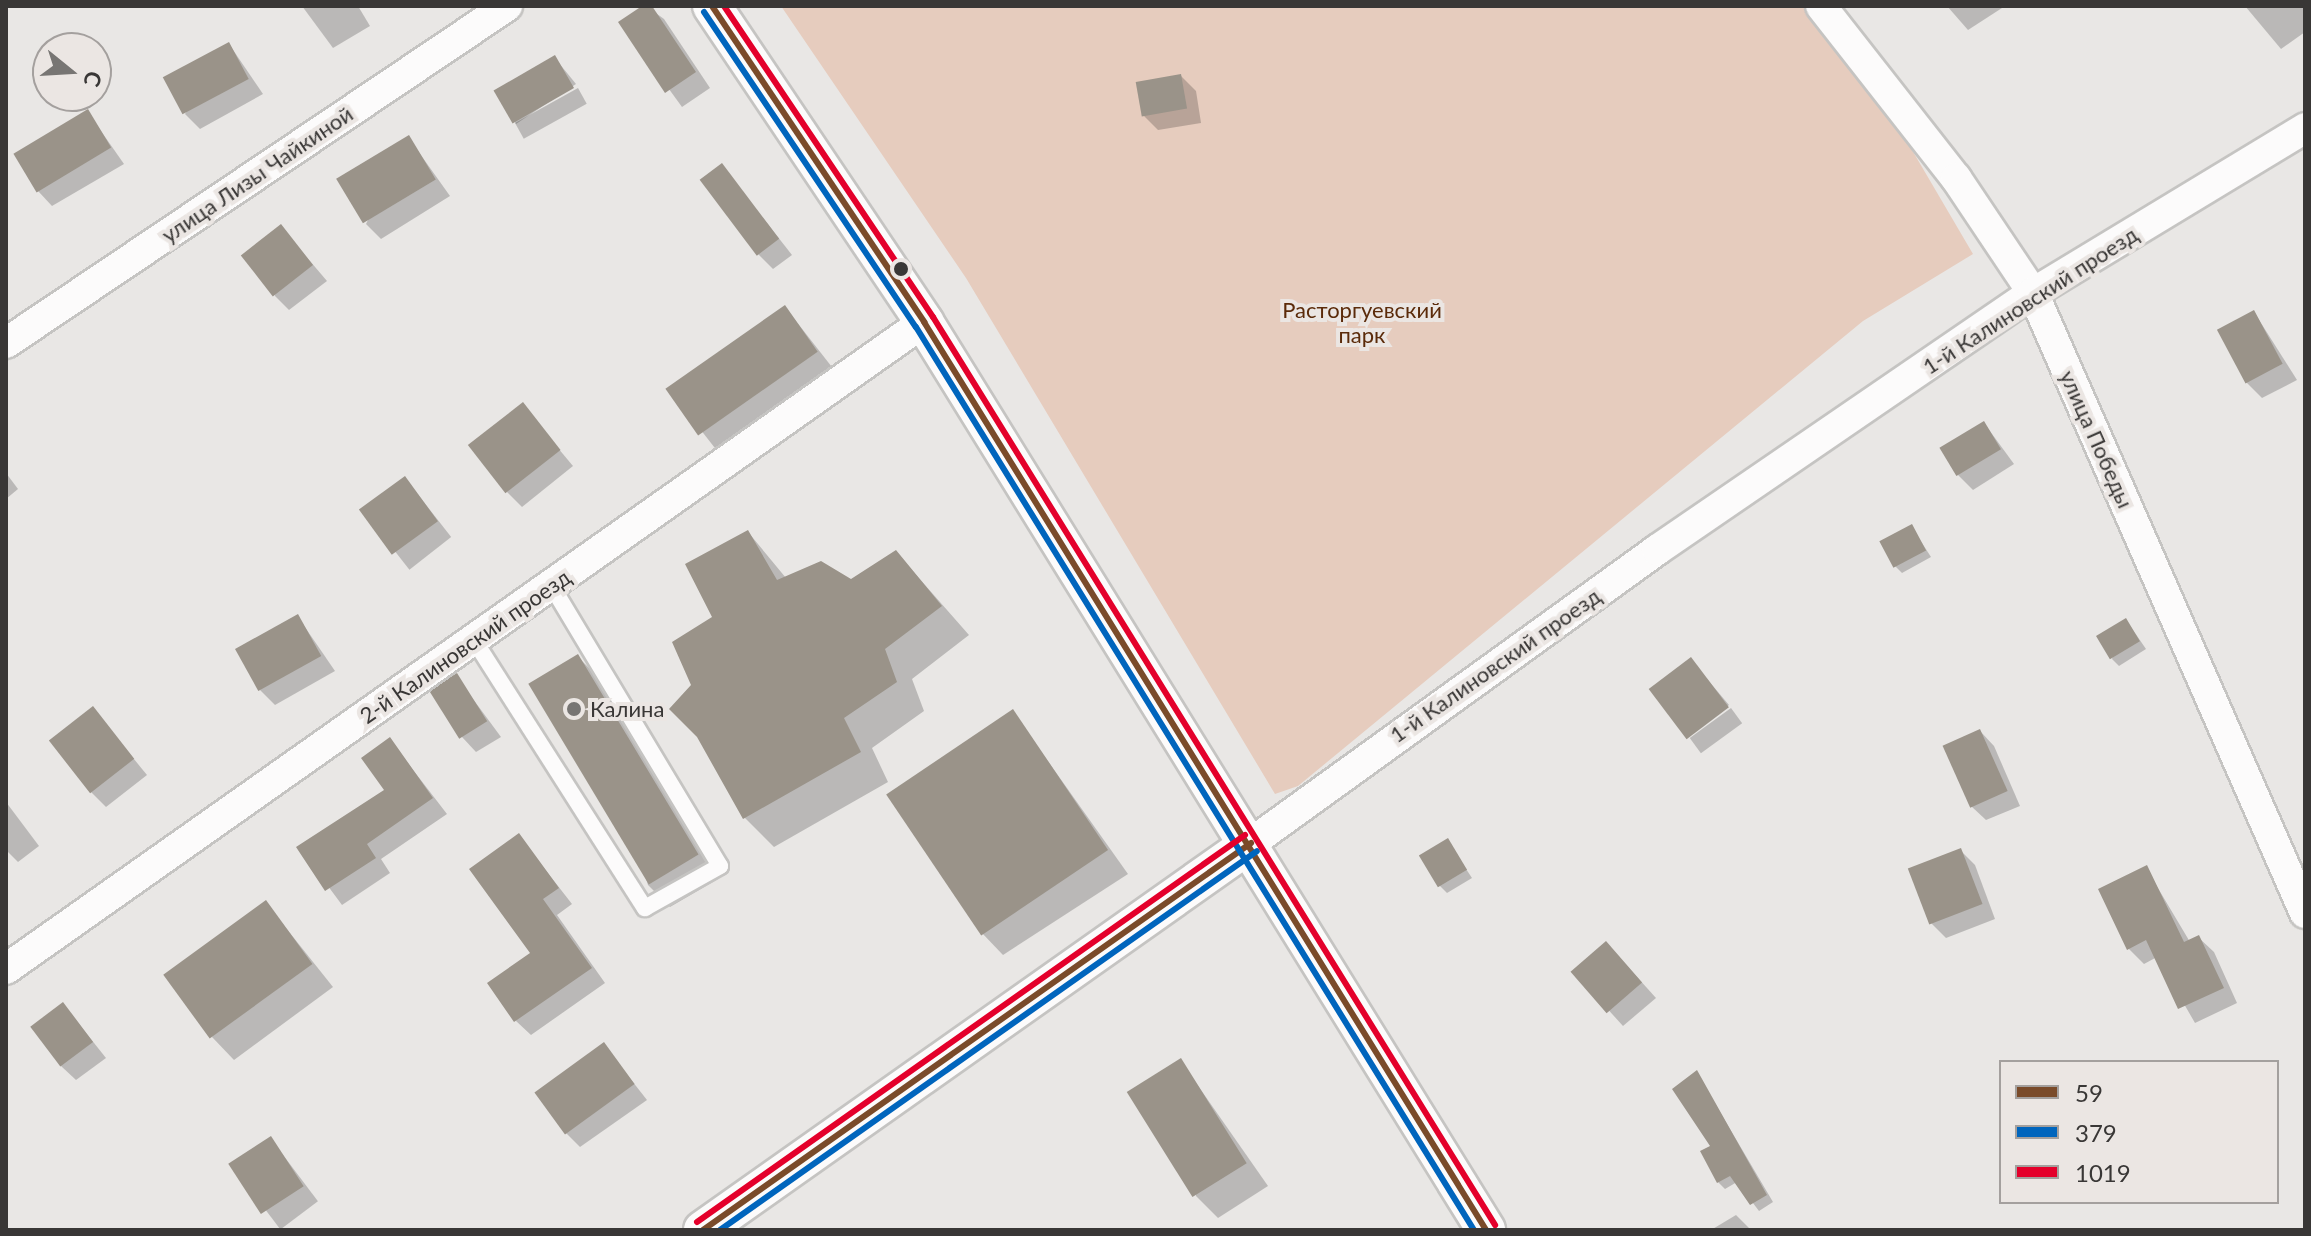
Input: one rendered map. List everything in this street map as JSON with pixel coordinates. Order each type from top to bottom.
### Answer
[{"type":"street","name":"улица Лизы Чайкиной","points":[[6,343],[507,6]]},
{"type":"street","points":[[712,6],[924,322],[1251,843],[1486,1230]]},
{"type":"street","name":"улица Победы","points":[[1821,6],[1956,178],[2033,293],[2305,913]]},
{"type":"street","name":"1-й Калиновский проезд","points":[[703,1230],[1251,843],[1657,550],[2033,293],[2305,128]]},
{"type":"street","name":"2-й Калиновский проезд","points":[[6,969],[924,322]]},
{"type":"lane","points":[[474,640],[645,908],[720,866],[551,585]]},
{"type":"green space","name":"Расторгуевский парк","points":[[781,6],[1804,6],[1895,121],[1973,254],[1863,321],[1298,786],[1275,794],[966,278]]},
{"type":"building","points":[[642,6],[652,6],[696,72],[665,93],[618,22]]},
{"type":"building","points":[[229,42],[249,79],[182,114],[163,77]]},
{"type":"building","points":[[555,55],[574,88],[513,123],[494,90]]},
{"type":"building","points":[[1181,74],[1187,108],[1142,116],[1136,82]]},
{"type":"building","points":[[83,112],[90,112],[111,148],[37,192],[13,154]]},
{"type":"building","points":[[409,135],[436,180],[363,223],[336,179]]},
{"type":"building","points":[[722,163],[779,239],[757,256],[700,180]]},
{"type":"building","points":[[281,224],[313,265],[273,296],[241,255]]},
{"type":"building","points":[[785,305],[818,352],[698,435],[665,389]]},
{"type":"building","points":[[2254,310],[2283,364],[2246,384],[2217,330]]},
{"type":"building","points":[[523,402],[561,450],[505,493],[468,445]]},
{"type":"building","points":[[1984,421],[2001,449],[1956,476],[1939,448]]},
{"type":"building","points":[[405,476],[438,521],[392,555],[359,510]]},
{"type":"building","points":[[1912,524],[1926,550],[1893,568],[1879,541]]},
{"type":"building","points":[[748,530],[777,580],[821,561],[851,579],[896,550],[942,606],[885,649],[897,682],[844,718],[861,752],[743,819],[697,737],[669,709],[691,685],[672,642],[712,617],[685,564]]},
{"type":"building","points":[[298,614],[321,656],[258,691],[235,649]]},
{"type":"building","points":[[2126,618],[2140,641],[2110,659],[2096,636]]},
{"type":"building","points":[[578,654],[699,855],[649,884],[528,684]]},
{"type":"building","points":[[1691,657],[1729,707],[1687,739],[1649,689]]},
{"type":"building","points":[[457,673],[487,721],[459,739],[429,690]]},
{"type":"building","points":[[93,706],[134,759],[90,793],[49,740]]},
{"type":"building","points":[[1013,709],[1108,850],[981,935],[886,795]]},
{"type":"building","points":[[1980,729],[2008,791],[1970,808],[1943,746]]},
{"type":"building","points":[[390,737],[433,798],[367,844],[376,858],[325,891],[296,847],[384,790],[361,758]]},
{"type":"building","points":[[519,833],[559,888],[543,899],[592,968],[514,1022],[487,983],[530,953],[469,869]]},
{"type":"building","points":[[1448,838],[1467,870],[1438,887],[1419,856]]},
{"type":"building","points":[[1961,848],[1983,904],[1929,924],[1908,868]]},
{"type":"building","points":[[2147,865],[2184,942],[2199,935],[2224,988],[2178,1009],[2146,940],[2127,950],[2098,889]]},
{"type":"building","points":[[266,900],[312,964],[210,1039],[163,975]]},
{"type":"building","points":[[1606,941],[1642,983],[1607,1013],[1571,972]]},
{"type":"building","points":[[63,1002],[93,1042],[60,1067],[30,1027]]},
{"type":"building","points":[[604,1042],[635,1084],[565,1135],[534,1093]]},
{"type":"building","points":[[1181,1058],[1247,1163],[1192,1197],[1127,1092]]},
{"type":"building","points":[[1697,1070],[1767,1195],[1750,1205],[1730,1176],[1717,1183],[1700,1151],[1710,1146],[1672,1089]]},
{"type":"building","points":[[271,1136],[304,1186],[261,1214],[228,1164]]},
{"type":"transit line","name":"59","points":[[712,6],[924,322],[1486,1230]]},
{"type":"transit line","name":"1019","points":[[724,6],[933,317],[1495,1225]]},
{"type":"transit line","name":"379","points":[[704,12],[916,327],[1474,1230]]},
{"type":"transit line","name":"1019","points":[[697,1222],[1245,835]]},
{"type":"transit line","name":"59","points":[[703,1230],[1251,843]]},
{"type":"transit line","name":"379","points":[[720,1230],[1257,851]]},
{"type":"place","name":"Калина","points":[[574,709]]}]
